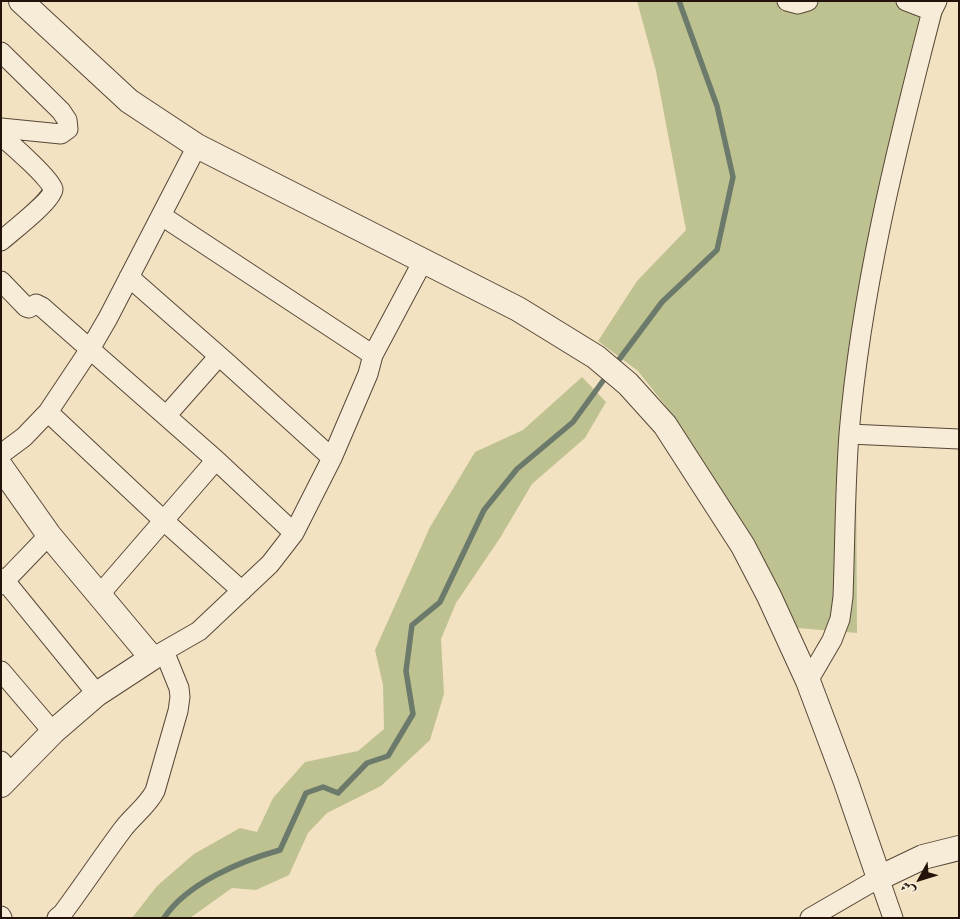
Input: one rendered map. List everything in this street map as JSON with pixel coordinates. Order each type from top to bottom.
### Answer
[{"type":"street","points":[[21,1],[129,101],[197,146],[518,310],[596,357],[628,384],[665,425],[743,546],[769,596],[808,681],[846,782],[893,918]]},
{"type":"street","points":[[787,1],[798,4],[808,1]]},
{"type":"street","points":[[808,681],[832,640],[840,619],[843,596],[849,434],[860,340],[878,237],[908,101],[934,6],[906,1]]},
{"type":"street","points":[[1,52],[62,111],[67,120],[68,129],[61,134],[1,128]]},
{"type":"street","points":[[1,136],[32,164],[53,188],[51,195],[39,208],[1,241]]},
{"type":"street","points":[[1,454],[24,437],[48,412],[90,348],[108,318],[197,146]]},
{"type":"street","points":[[162,216],[373,355]]},
{"type":"street","points":[[5,774],[97,694],[199,631],[270,564],[294,534],[332,458],[368,374],[373,355],[423,261]]},
{"type":"street","points":[[129,277],[332,458]]},
{"type":"street","points":[[1,281],[26,307],[29,308],[36,304],[42,307],[90,348],[216,460],[294,534]]},
{"type":"street","points":[[166,416],[219,356]]},
{"type":"street","points":[[48,412],[242,591]]},
{"type":"street","points":[[849,434],[959,439]]},
{"type":"street","points":[[100,594],[216,460]]},
{"type":"street","points":[[1,467],[49,535],[100,594],[158,655],[179,688],[178,711],[158,782],[151,799],[138,810],[62,914],[57,918]]},
{"type":"street","points":[[49,535],[3,581],[97,694]]},
{"type":"street","points":[[1,671],[53,732]]},
{"type":"street","points":[[810,918],[879,878],[923,857],[959,848]]},
{"type":"green space","points":[[637,1],[946,1],[923,86],[884,253],[862,375],[856,446],[857,633],[797,628],[738,520],[668,409],[638,371],[598,341],[637,281],[686,230],[656,71]]},
{"type":"green space","points":[[582,377],[606,402],[585,438],[532,484],[500,538],[456,603],[441,639],[444,694],[430,740],[381,786],[327,813],[308,833],[289,875],[256,890],[232,888],[190,918],[132,918],[157,886],[194,854],[240,828],[257,832],[273,798],[305,762],[358,751],[384,729],[383,685],[375,650],[430,527],[475,452],[523,430]]},
{"type":"waterway","points":[[615,365],[662,302],[717,250],[733,177],[717,106],[679,1]]},
{"type":"waterway","points":[[164,918],[186,894],[216,875],[249,860],[280,850],[306,793],[323,787],[338,793],[367,763],[388,756],[413,714],[406,671],[412,625],[440,602],[484,510],[517,469],[573,422],[608,374]]}]
